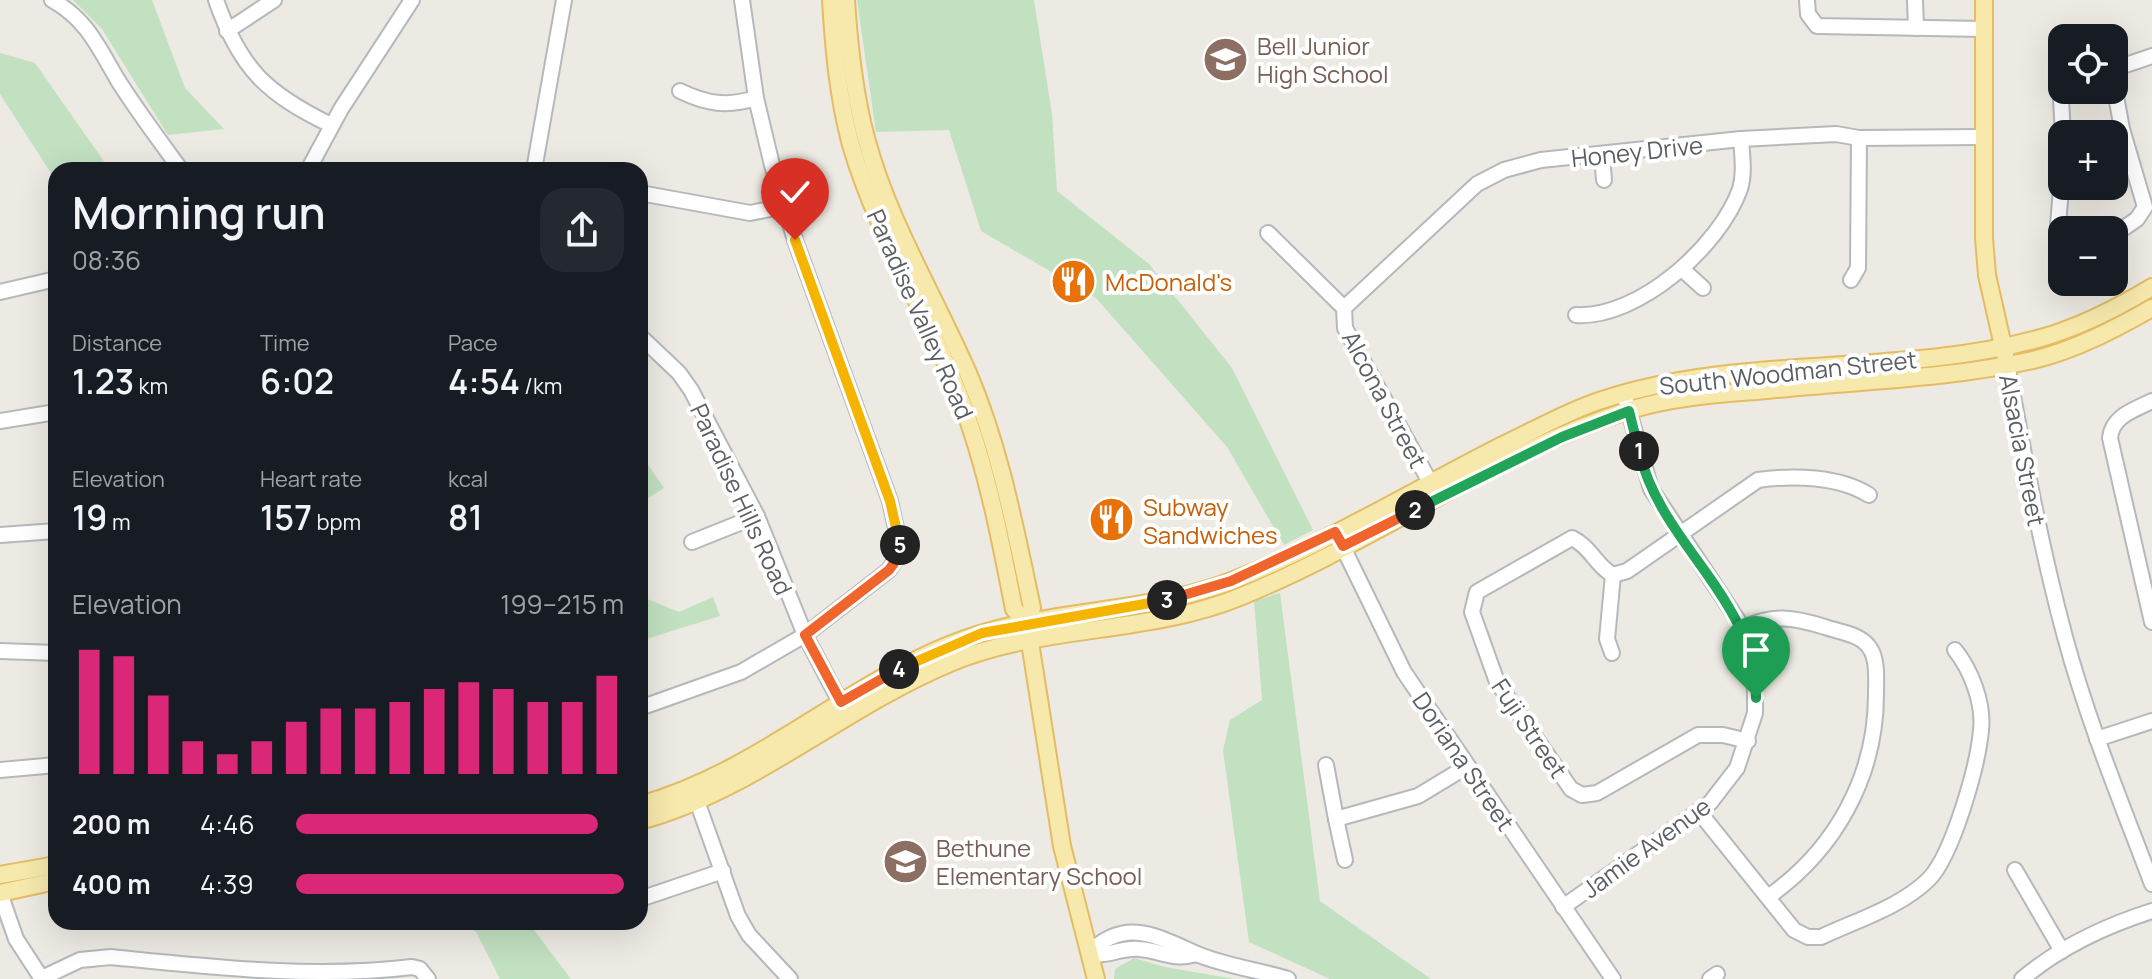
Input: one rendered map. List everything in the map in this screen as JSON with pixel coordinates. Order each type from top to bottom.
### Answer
[{"type":"main road","name":"Paradise Valley Road","points":[[831,0],[840,97],[851,145],[882,228],[972,428],[990,487],[1014,609],[1027,623]]},
{"type":"main road","name":"Paradise Valley Road","points":[[846,0],[856,95],[866,140],[897,222],[968,374],[1005,483],[1032,608],[1027,623],[1062,846],[1096,979]]},
{"type":"main road","name":"Alsacia Street","points":[[1984,0],[1983,137],[1987,275],[2007,364]]},
{"type":"main road","name":"South Woodman Street","points":[[844,710],[952,662],[1030,642],[1201,610],[1242,597],[1430,482],[1566,415],[1624,393],[1686,380],[2003,347],[2067,330],[2152,287]]},
{"type":"main road","name":"South Woodman Street","points":[[648,804],[695,796],[737,784],[844,710],[950,644],[1027,623],[1192,594],[1439,499],[1550,442],[1629,411],[1692,397],[2034,359],[2105,334],[2152,308]]},
{"type":"main road","name":"South Woodman Street","points":[[648,817],[695,796]]},
{"type":"main road","points":[[0,875],[48,866]]},
{"type":"main road","points":[[0,893],[48,883]]},
{"type":"street","points":[[52,0],[77,18],[95,38],[120,83],[175,162]]},
{"type":"street","points":[[216,0],[227,31],[244,62],[261,83],[289,105],[331,125]]},
{"type":"street","points":[[227,31],[274,0]]},
{"type":"street","points":[[312,162],[331,125],[412,0]]},
{"type":"street","points":[[535,162],[564,0]]},
{"type":"street","points":[[648,705],[741,672],[805,635],[889,570],[901,551],[890,501],[785,206],[756,98],[742,0]]},
{"type":"street","points":[[1807,0],[1808,14],[1817,26],[1983,29]]},
{"type":"street","points":[[1915,0],[1916,28]]},
{"type":"street","points":[[2128,64],[2152,56]]},
{"type":"street","points":[[680,91],[702,102],[719,104],[756,98]]},
{"type":"street","points":[[2117,104],[2145,207],[2128,225]]},
{"type":"street","name":"Honey Drive","points":[[1344,308],[1477,184],[1504,170],[1541,160],[1741,139],[1836,134],[1859,138],[1983,137]]},
{"type":"street","points":[[1851,280],[1858,268],[1859,138]]},
{"type":"street","points":[[1576,315],[1592,316],[1639,301],[1682,269],[1728,213],[1740,188],[1741,139]]},
{"type":"street","points":[[1602,156],[1604,180]]},
{"type":"street","points":[[648,194],[750,213],[785,206]]},
{"type":"street","name":"Alcona Street","points":[[1268,233],[1344,308],[1345,328],[1439,499]]},
{"type":"street","points":[[1682,269],[1703,288]]},
{"type":"street","points":[[0,292],[48,281]]},
{"type":"street","name":"Paradise Hills Road","points":[[648,343],[669,362],[691,390],[757,516],[805,635],[844,710]]},
{"type":"street","name":"Alsacia Street","points":[[2007,364],[2043,548],[2097,739],[2152,884]]},
{"type":"street","name":"Jamie Avenue","points":[[1563,907],[1700,813],[1729,780],[1748,741],[1756,684],[1743,628],[1679,537],[1651,489],[1624,393]]},
{"type":"street","points":[[2152,401],[2121,416],[2111,427],[2110,438],[2152,622]]},
{"type":"street","points":[[0,421],[48,413]]},
{"type":"street","points":[[1612,653],[1607,639],[1613,575],[1627,571],[1679,537],[1758,480],[1774,477],[1850,483],[1869,495]]},
{"type":"street","points":[[692,542],[757,516]]},
{"type":"street","points":[[0,535],[48,532]]},
{"type":"street","name":"Fuji Street","points":[[1613,575],[1605,571],[1585,544],[1572,538],[1477,592],[1472,602],[1497,682],[1571,789],[1582,795],[1597,793],[1698,735],[1723,735],[1748,741]]},
{"type":"street","name":"Doriana Street","points":[[1339,539],[1404,672],[1613,979]]},
{"type":"street","points":[[1743,628],[1781,616],[1857,638],[1872,652],[1876,674],[1872,740],[1849,806],[1807,865],[1768,897]]},
{"type":"street","points":[[1700,813],[1794,930],[1808,937],[1821,937],[1911,893],[1937,869],[1950,849],[1981,730],[1968,666],[1955,650]]},
{"type":"street","points":[[0,651],[48,653]]},
{"type":"street","points":[[2097,739],[2152,721]]},
{"type":"street","points":[[1326,765],[1345,860]]},
{"type":"street","points":[[0,770],[48,766]]},
{"type":"street","points":[[1336,819],[1418,796],[1466,767]]},
{"type":"street","points":[[695,796],[732,903],[749,935],[790,979]]},
{"type":"street","points":[[2015,870],[2062,951]]},
{"type":"street","points":[[648,896],[723,871]]},
{"type":"street","points":[[0,893],[16,939],[42,979],[80,960],[111,957],[326,978],[363,976],[412,967],[420,969],[428,979]]},
{"type":"street","points":[[2022,979],[2062,951],[2117,922],[2152,911]]},
{"type":"street","points":[[1089,953],[1105,957],[1138,949],[1179,959],[1197,954],[1288,979]]},
{"type":"green space","points":[[73,0],[152,0],[185,88],[224,129],[168,135],[102,29]]},
{"type":"green space","points":[[857,0],[1034,0],[1052,114],[1057,191],[1149,264],[1232,368],[1313,530],[1284,545],[1227,447],[1096,298],[981,231],[949,130],[876,132]]},
{"type":"green space","points":[[0,53],[35,63],[104,162],[48,162],[48,169],[0,94]]},
{"type":"green space","points":[[648,465],[664,488],[648,498]]},
{"type":"green space","points":[[1280,593],[1320,901],[1431,979],[1330,979],[1249,942],[1223,750],[1230,720],[1262,700],[1254,601]]},
{"type":"green space","points":[[713,597],[720,616],[648,638],[648,599],[679,612]]},
{"type":"green space","points":[[473,930],[534,930],[571,979],[500,979]]},
{"type":"green space","points":[[1134,958],[1165,967],[1234,979],[1114,979],[1115,969]]},
{"type":"place","name":"Bell Junior High School","points":[[1226,59]]},
{"type":"place","name":"McDonald's","points":[[1074,281]]},
{"type":"place","name":"Subway Sandwiches","points":[[1112,520]]},
{"type":"place","name":"Bethune Elementary School","points":[[905,861]]},
{"type":"route","points":[[795,240],[890,501],[900,539],[901,551],[893,566],[805,635],[841,702],[910,663],[982,633],[1192,594],[1267,566],[1335,532],[1343,546],[1538,448],[1629,411],[1642,466],[1651,489],[1679,537],[1743,628],[1755,669],[1756,698]]}]
